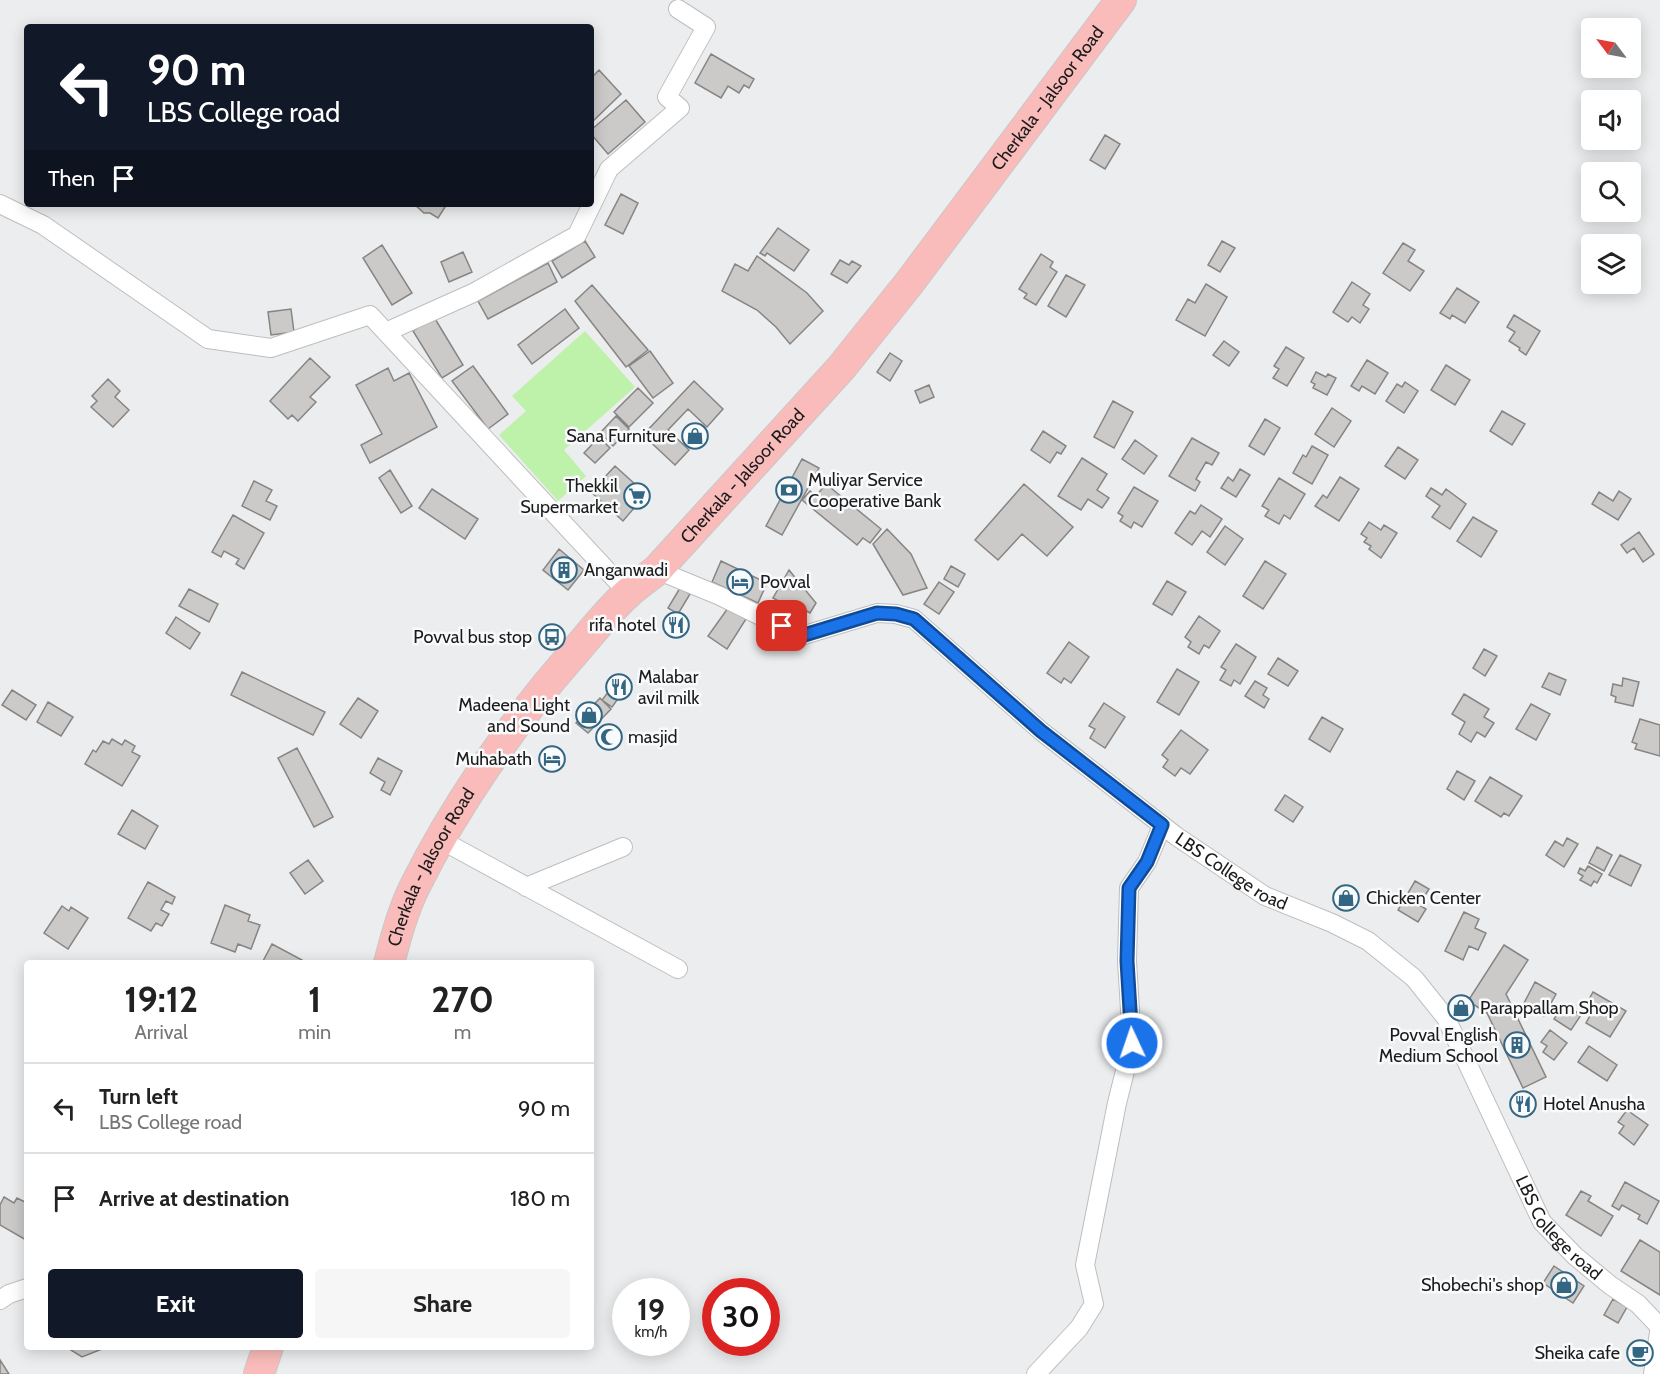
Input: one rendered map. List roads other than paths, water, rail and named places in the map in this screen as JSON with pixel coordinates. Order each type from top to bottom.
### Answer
[{"type":"main road","name":"Cherkala - Jalsoor Road","points":[[389,960],[398,929],[415,887],[496,750],[552,678],[628,593],[657,570],[841,368],[910,282],[1120,0]]},
{"type":"main road","points":[[259,1374],[267,1350]]},
{"type":"street","points":[[594,200],[609,169],[680,108],[667,97],[705,27],[678,9]]},
{"type":"street","points":[[0,204],[43,225],[208,339],[271,348],[370,315],[628,593]]},
{"type":"street","points":[[386,332],[473,293],[577,235],[591,207]]},
{"type":"street","name":"LBS College road","points":[[657,570],[727,599],[801,636],[877,613],[896,614],[914,619],[1041,731],[1162,825],[1265,896],[1332,923],[1368,941],[1414,978],[1446,1018],[1542,1222],[1575,1256],[1610,1285],[1638,1304],[1660,1326]]},
{"type":"street","points":[[1036,1374],[1078,1328],[1094,1304],[1085,1265],[1117,1103],[1132,1043],[1127,961],[1129,888],[1147,862],[1162,825]]},
{"type":"street","points":[[441,840],[678,969]]},
{"type":"street","points":[[526,886],[623,847]]},
{"type":"street","points":[[0,1300],[24,1289]]},
{"type":"street","points":[[1653,1374],[1660,1326]]},
{"type":"place","name":"Sana Furniture","points":[[695,436]]},
{"type":"place","name":"Muliyar Service Cooperative Bank","points":[[789,490]]},
{"type":"place","name":"Thekkil Supermarket","points":[[637,496]]},
{"type":"place","name":"Anganwadi","points":[[564,570]]},
{"type":"place","name":"Povval","points":[[740,582]]},
{"type":"place","name":"rifa hotel","points":[[676,625]]},
{"type":"place","name":"Povval bus stop","points":[[552,637]]},
{"type":"place","name":"Malabar avil milk","points":[[619,687]]},
{"type":"place","name":"Madeena Light and Sound","points":[[589,715]]},
{"type":"place","name":"masjid","points":[[609,737]]},
{"type":"place","name":"Muhabath","points":[[552,759]]},
{"type":"place","name":"Chicken Center","points":[[1346,898]]},
{"type":"place","name":"Parappallam Shop","points":[[1461,1008]]},
{"type":"place","name":"Povval English Medium School","points":[[1517,1045]]},
{"type":"place","name":"Hotel Anusha","points":[[1523,1104]]},
{"type":"place","name":"Shobechi's shop","points":[[1564,1285]]},
{"type":"place","name":"Sheika cafe","points":[[1640,1353]]}]
